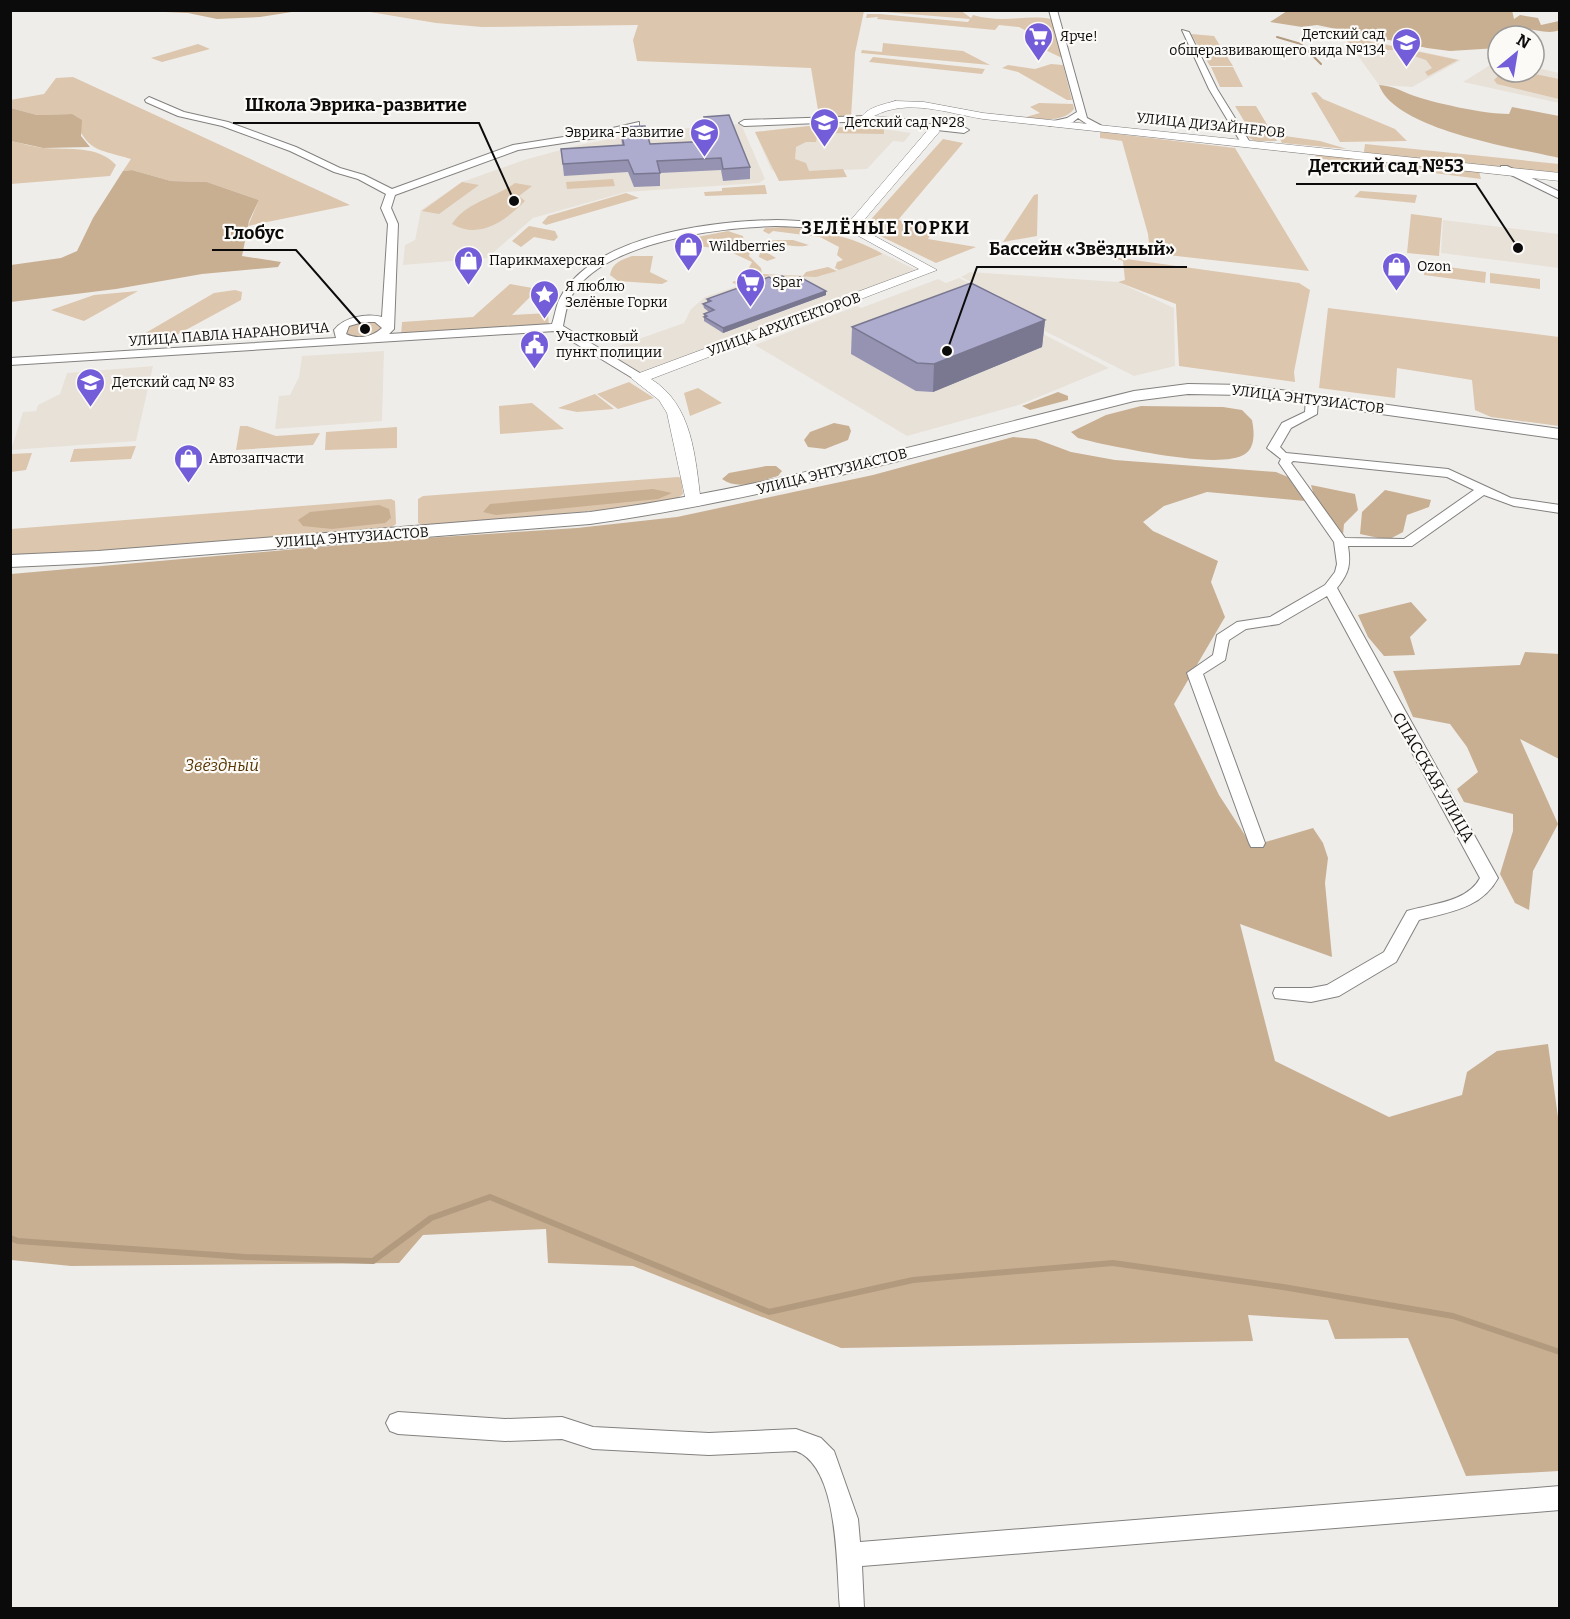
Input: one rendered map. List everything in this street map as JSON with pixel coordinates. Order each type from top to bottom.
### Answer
[{"type":"main road","name":"УЛИЦА ЭНТУЗИАСТОВ","points":[[10,561],[98,557],[590,518],[757,490],[1151,393],[1216,388],[1312,399],[1560,434]]},
{"type":"main road","name":"УЛИЦА ЭНТУЗИАСТОВ","points":[[10,567],[98,557]]},
{"type":"street","points":[[1053,10],[1086,123],[1099,128]]},
{"type":"street","points":[[1185,32],[1246,144]]},
{"type":"street","points":[[148,100],[181,114],[225,124],[293,149],[337,170],[361,177],[391,193],[516,147],[596,135],[636,124]]},
{"type":"street","name":"УЛИЦА ДИЗАЙНЕРОВ","points":[[866,119],[867,115],[883,107],[909,104],[970,115],[1507,169],[1560,177]]},
{"type":"street","points":[[1050,123],[1070,120],[1082,112]]},
{"type":"street","points":[[744,123],[866,119],[964,130]]},
{"type":"street","points":[[693,502],[687,463],[673,406],[661,392],[557,327],[561,305],[578,282],[597,265],[616,254],[690,231],[787,223],[850,228],[934,131],[931,127]]},
{"type":"street","points":[[1507,169],[1560,196]]},
{"type":"street","points":[[386,332],[393,224],[386,208],[391,193]]},
{"type":"street","name":"УЛИЦА АРХИТЕКТОРОВ","points":[[639,378],[930,270],[850,228]]},
{"type":"street","points":[[303,344],[387,302]]},
{"type":"street","points":[[363,340],[342,336],[339,330],[348,322],[373,319],[386,332]]},
{"type":"street","name":"УЛИЦА ПАВЛА НАРАНОВИЧА","points":[[10,363],[363,340],[386,332],[557,327]]},
{"type":"street","points":[[1312,399],[1311,414],[1283,427],[1278,433],[1273,448],[1288,458],[1431,470],[1459,475],[1483,490],[1512,502],[1560,509]]},
{"type":"street","points":[[1257,843],[1195,673],[1220,657],[1222,638],[1242,625],[1274,621],[1330,588],[1342,573],[1344,564],[1341,543],[1285,463],[1288,458]]},
{"type":"street","points":[[1341,543],[1407,543],[1483,490]]},
{"type":"street","name":"СПАССКАЯ УЛИЦА","points":[[1282,993],[1311,995],[1332,991],[1390,957],[1413,915],[1469,898],[1481,890],[1489,878],[1330,588]]},
{"type":"street","points":[[398,1423],[505,1430],[562,1428],[593,1438],[710,1444],[796,1440],[813,1446],[826,1459],[846,1519],[852,1608]]},
{"type":"street","points":[[849,1555],[1560,1498]]},
{"type":"shaded area","points":[[960,10],[971,18],[973,15],[995,19],[1051,19],[1062,58],[1037,46],[1040,44],[1031,39],[1034,35],[1019,27],[999,25],[995,30],[877,19],[878,17],[866,18],[867,14],[880,14],[968,22],[970,19],[873,11]]},
{"type":"shaded area","points":[[364,11],[864,11],[855,53],[851,117],[819,116],[811,68],[637,61],[633,40],[638,25],[482,27],[436,23]]},
{"type":"shaded area","points":[[1191,34],[1214,36],[1233,66],[1210,66]]},
{"type":"shaded area","name":"Детский сад общеразвивающего вида №134","points":[[1343,35],[1461,60],[1412,87],[1379,85]]},
{"type":"shaded area","points":[[1344,36],[1458,60],[1428,76],[1425,72],[1432,68],[1426,60],[1406,50],[1353,50]]},
{"type":"shaded area","points":[[883,43],[963,51],[990,65],[861,53],[862,50],[882,52]]},
{"type":"shaded area","points":[[198,44],[210,49],[162,62],[151,58]]},
{"type":"shaded area","points":[[873,57],[985,69],[982,74],[869,62]]},
{"type":"shaded area","points":[[1051,64],[1063,65],[1072,100],[1067,100],[1018,72],[1002,68],[1008,65],[1035,69]]},
{"type":"shaded area","points":[[1211,67],[1233,67],[1243,87],[1220,87]]},
{"type":"shaded area","points":[[1486,68],[1486,84],[1546,84],[1546,70],[1559,73],[1559,103],[1463,82]]},
{"type":"shaded area","points":[[1546,76],[1559,79],[1559,99],[1497,84],[1546,84]]},
{"type":"shaded area","points":[[73,77],[350,205],[248,226],[259,200],[207,182],[171,181],[132,170],[123,171],[131,159],[94,147],[83,136],[72,114],[37,115],[11,108],[10,100],[44,94],[56,78]]},
{"type":"shaded area","points":[[1316,92],[1323,99],[1395,129],[1407,141],[1340,142],[1311,93]]},
{"type":"shaded area","points":[[1039,103],[1073,104],[1074,109],[1058,118],[1026,117],[1040,113],[1030,107]]},
{"type":"shaded area","points":[[1235,106],[1256,106],[1277,141],[1255,141],[1249,138],[1246,132],[1249,129]]},
{"type":"shaded area","points":[[741,124],[765,179],[759,183],[626,192],[533,218],[487,258],[403,265],[405,245],[415,240],[421,210],[462,182],[524,160],[579,145],[651,131]]},
{"type":"shaded area","name":"Детский сад №28","points":[[809,126],[884,129],[911,133],[904,142],[893,141],[867,169],[776,173],[771,169],[755,132]]},
{"type":"shaded area","points":[[809,126],[884,129],[884,134],[825,133],[817,137],[816,142],[806,142],[796,147],[795,159],[806,163],[809,171],[843,169],[847,177],[779,181],[755,132]]},
{"type":"shaded area","points":[[1100,132],[1235,148],[1309,271],[1150,253],[1148,234],[1122,141],[1100,138]]},
{"type":"shaded area","points":[[1278,135],[1320,141],[1347,149],[1282,143]]},
{"type":"shaded area","points":[[943,139],[963,143],[898,220],[935,228],[928,239],[976,247],[936,263],[870,231],[865,226]]},
{"type":"shaded area","points":[[11,141],[40,147],[92,151],[101,154],[116,165],[110,176],[11,184]]},
{"type":"shaded area","points":[[1365,144],[1559,164],[1559,175],[1478,167],[1481,179],[1315,158],[1316,154],[1363,158]]},
{"type":"shaded area","points":[[613,179],[615,186],[567,189],[566,182]]},
{"type":"shaded area","points":[[462,182],[479,185],[439,214],[422,211]]},
{"type":"shaded area","points":[[515,183],[532,186],[519,196],[525,201],[500,221],[492,226],[472,230],[452,224],[465,210]]},
{"type":"shaded area","points":[[765,185],[767,194],[705,196],[704,192],[722,191],[722,188]]},
{"type":"shaded area","points":[[1360,191],[1417,195],[1415,203],[1354,197]]},
{"type":"shaded area","points":[[626,193],[639,198],[546,225],[542,223],[548,216]]},
{"type":"shaded area","points":[[1038,194],[1037,236],[1003,242],[1034,195]]},
{"type":"shaded area","points":[[1411,214],[1442,218],[1439,256],[1407,253]]},
{"type":"shaded area","points":[[1443,220],[1559,234],[1559,268],[1441,253]]},
{"type":"shaded area","points":[[529,226],[555,231],[558,237],[554,241],[534,237],[521,247],[512,241]]},
{"type":"shaded area","points":[[785,227],[836,235],[883,254],[839,270],[835,268],[837,262],[843,260],[837,255],[839,247],[820,237],[773,231],[769,234],[763,231],[765,228]]},
{"type":"shaded area","points":[[728,231],[743,236],[744,242],[752,242],[749,256],[761,268],[762,274],[803,276],[806,272],[828,267],[837,271],[816,277],[770,275],[738,286],[732,282],[743,279],[752,262],[724,249],[688,245],[697,237]]},
{"type":"shaded area","points":[[774,240],[793,240],[809,245],[776,246],[766,252],[776,258],[767,261],[759,257],[762,244]]},
{"type":"shaded area","points":[[884,254],[918,271],[636,374],[602,352],[684,323],[691,309],[705,297],[770,275],[821,276]]},
{"type":"shaded area","points":[[632,256],[653,256],[650,272],[668,281],[662,284],[618,281],[610,275],[615,265]]},
{"type":"shaded area","points":[[1112,257],[1299,283],[1310,290],[1294,372],[1295,382],[1179,366],[1176,304],[1118,282],[1125,280],[1123,261]]},
{"type":"shaded area","points":[[1425,264],[1486,272],[1485,283],[1424,275]]},
{"type":"shaded area","points":[[970,272],[1118,282],[1174,308],[1175,366],[1134,376],[989,303],[1000,296],[961,277]]},
{"type":"shaded area","points":[[1490,273],[1540,279],[1540,289],[1490,283]]},
{"type":"shaded area","points":[[959,278],[997,296],[986,301],[985,304],[1109,368],[1019,405],[907,436],[755,345],[857,306],[861,308],[938,279],[946,283]]},
{"type":"shaded area","points":[[510,284],[538,289],[512,315],[548,313],[549,326],[401,336],[402,322],[473,317]]},
{"type":"shaded area","points":[[235,290],[242,292],[241,300],[171,338],[137,338],[214,293]]},
{"type":"shaded area","points":[[138,291],[84,321],[51,310],[94,295]]},
{"type":"shaded area","points":[[1328,308],[1559,337],[1559,426],[1491,417],[1475,410],[1472,380],[1397,368],[1395,398],[1319,388]]},
{"type":"shaded area","points":[[359,321],[376,322],[383,328],[365,337],[355,337],[345,333],[349,325]]},
{"type":"shaded area","name":"Детский сад № 83","points":[[384,351],[382,421],[275,429],[279,396],[290,395],[299,377],[302,356]]},
{"type":"shaded area","name":"Детский сад № 83","points":[[153,366],[136,441],[11,450],[23,412],[36,411],[38,405],[60,394],[67,373]]},
{"type":"shaded area","points":[[629,382],[654,398],[618,409],[597,394]]},
{"type":"shaded area","points":[[698,388],[722,403],[690,416],[684,393]]},
{"type":"shaded area","points":[[595,394],[614,409],[577,412],[558,408]]},
{"type":"shaded area","points":[[532,403],[564,429],[500,434],[499,406]]},
{"type":"shaded area","points":[[240,426],[247,426],[276,436],[320,433],[313,445],[236,450]]},
{"type":"shaded area","points":[[397,427],[397,448],[325,450],[326,432]]},
{"type":"shaded area","points":[[136,446],[131,459],[70,462],[74,449]]},
{"type":"shaded area","points":[[32,453],[26,470],[11,472],[11,454]]},
{"type":"shaded area","points":[[681,478],[683,494],[671,503],[427,527],[418,523],[418,499],[423,496]]},
{"type":"shaded area","points":[[391,499],[395,501],[396,524],[389,529],[11,557],[11,529]]},
{"type":"green space","points":[[1512,10],[1514,19],[1520,15],[1538,18],[1541,24],[1486,24],[1486,49],[1450,51],[1317,25],[1302,27],[1270,22],[1287,11]]},
{"type":"green space","points":[[143,11],[298,11],[260,17],[217,19],[188,13]]},
{"type":"green space","points":[[1559,21],[1559,30],[1546,32],[1546,24]]},
{"type":"green space","points":[[1379,85],[1395,88],[1431,101],[1473,110],[1509,114],[1512,107],[1559,116],[1559,158],[1459,135],[1432,125],[1408,114],[1390,101]]},
{"type":"green space","points":[[11,108],[37,115],[72,114],[82,120],[81,136],[90,147],[43,148],[11,141]]},
{"type":"green space","points":[[132,170],[171,181],[207,182],[259,200],[249,221],[242,256],[281,262],[278,267],[202,274],[116,289],[11,302],[11,265],[61,258],[77,251],[93,218],[123,171]]},
{"type":"green space","points":[[1058,392],[1068,396],[1068,400],[1030,410],[1022,406]]},
{"type":"green space","points":[[1141,406],[1223,407],[1242,410],[1252,420],[1253,443],[1245,454],[1233,458],[1196,459],[1098,443],[1078,438],[1071,432],[1106,415]]},
{"type":"green space","points":[[834,423],[849,426],[851,431],[848,440],[825,449],[808,447],[804,440],[810,432]]},
{"type":"green space","name":"Звёздный","points":[[1013,437],[1036,439],[1071,452],[1115,460],[1276,472],[1288,477],[1305,501],[1207,492],[1164,506],[1143,522],[1153,531],[1218,561],[1211,582],[1225,617],[1174,704],[1219,795],[1252,846],[1313,828],[1323,843],[1328,858],[1325,883],[1332,957],[1240,924],[1275,1061],[1389,1117],[1462,1095],[1467,1072],[1497,1051],[1548,1044],[1560,1132],[1559,1471],[1466,1476],[1408,1338],[1335,1339],[1328,1320],[1248,1315],[1253,1341],[841,1348],[633,1266],[548,1263],[546,1229],[423,1235],[399,1263],[71,1266],[11,1260],[11,574],[411,539],[577,528],[677,517],[873,475]]},
{"type":"green space","points":[[776,466],[782,471],[778,476],[742,485],[729,483],[722,479],[729,473]]},
{"type":"green space","points":[[1311,485],[1355,494],[1358,510],[1344,524],[1343,535],[1316,503]]},
{"type":"green space","points":[[653,489],[672,493],[658,499],[496,515],[483,512],[490,504]]},
{"type":"green space","points":[[1385,490],[1431,500],[1429,507],[1407,515],[1403,532],[1388,540],[1360,534],[1362,512]]},
{"type":"green space","points":[[379,505],[389,509],[391,518],[385,523],[332,529],[303,526],[298,520],[310,512]]},
{"type":"green space","points":[[1411,602],[1427,620],[1410,637],[1415,655],[1384,656],[1368,637],[1358,615]]},
{"type":"green space","points":[[1525,652],[1560,654],[1559,759],[1520,739],[1558,824],[1533,871],[1529,910],[1515,903],[1500,874],[1513,831],[1513,814],[1464,802],[1457,789],[1478,772],[1467,747],[1450,724],[1413,717],[1393,671],[1520,665]]},
{"type":"building","points":[[729,115],[750,167],[723,169],[721,158],[657,161],[660,173],[634,174],[628,160],[563,164],[561,149],[624,145],[620,127],[645,126],[650,144],[712,141],[704,117]]},
{"type":"building","name":"Spar","points":[[782,276],[791,281],[800,277],[826,291],[723,328],[704,317],[707,316],[704,314],[714,310],[703,304],[711,301],[707,299],[769,277],[772,279]]},
{"type":"building","points":[[971,283],[1045,320],[934,364],[917,363],[852,327]]},
{"type":"waterway","points":[[1277,37],[1301,44],[1321,64]]},
{"type":"waterway","points":[[10,1238],[18,1241],[245,1257],[373,1261],[431,1218],[490,1197],[769,1312],[913,1280],[1113,1263],[1283,1287],[1453,1316],[1560,1352]]},
{"type":"place","name":"Ярче!","points":[[1039,62]]},
{"type":"place","name":"Детский сад общеразвивающего вида №134","points":[[1406,68]]},
{"type":"place","name":"Детский сад №28","points":[[824,148]]},
{"type":"place","name":"Эврика-Развитие","points":[[705,158]]},
{"type":"place","name":"Школа Эврика-развитие","points":[[514,201]]},
{"type":"place","name":"Детский сад №53","points":[[1518,248]]},
{"type":"place","name":"Wildberries","points":[[688,272]]},
{"type":"place","name":"Парикмахерская","points":[[468,286]]},
{"type":"place","name":"Ozon","points":[[1396,292]]},
{"type":"place","name":"Spar","points":[[751,308]]},
{"type":"place","name":"Я люблю Зелёные Горки","points":[[544,320]]},
{"type":"place","name":"Глобус","points":[[365,329]]},
{"type":"place","name":"Бассейн «Звёздный»","points":[[947,351]]},
{"type":"place","name":"Участковый пункт полиции","points":[[535,370]]},
{"type":"place","name":"Детский сад № 83","points":[[91,408]]},
{"type":"place","name":"Автозапчасти","points":[[188,484]]},
{"type":"district","name":"ЗЕЛЁНЫЕ ГОРКИ","points":[[886,228]]}]
